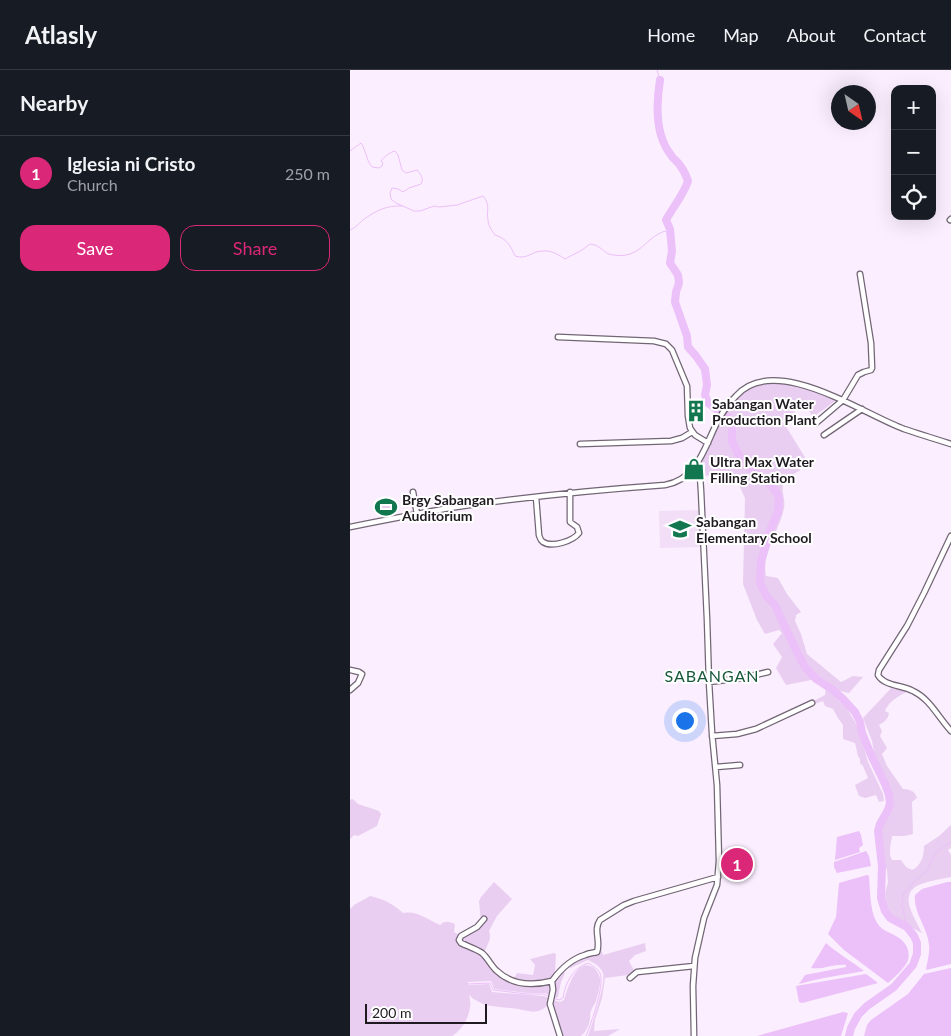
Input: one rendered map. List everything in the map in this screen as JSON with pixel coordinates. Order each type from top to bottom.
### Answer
[{"type":"street","points":[[816,423],[843,400],[858,375],[872,368],[871,343],[860,274]]},
{"type":"street","points":[[558,337],[654,341],[666,344],[674,354],[687,386],[688,416],[692,432],[697,438],[708,443]]},
{"type":"street","points":[[350,527],[454,508],[570,492],[678,482],[697,464],[720,418],[734,398],[741,391],[756,383],[777,380],[796,383],[843,400],[904,429],[951,444]]},
{"type":"street","points":[[824,435],[862,409]]},
{"type":"street","points":[[580,444],[671,441],[682,438],[692,432]]},
{"type":"street","points":[[694,1036],[692,986],[694,966],[704,918],[716,888],[719,861],[718,800],[709,682],[708,619],[701,492],[697,464]]},
{"type":"street","points":[[413,492],[417,514]]},
{"type":"street","points":[[536,497],[539,535],[542,542],[548,544],[566,542],[576,537],[579,533],[577,527],[570,522],[570,492]]},
{"type":"street","points":[[951,536],[924,594],[907,626],[879,670],[878,675],[884,681],[906,687],[923,697],[951,731]]},
{"type":"street","points":[[350,670],[362,674],[358,683],[350,690]]},
{"type":"street","points":[[709,682],[751,677],[768,672]]},
{"type":"street","points":[[712,736],[737,734],[756,728],[812,703]]},
{"type":"street","points":[[716,767],[740,765]]},
{"type":"street","points":[[560,1036],[551,1008],[552,982],[559,972],[574,960],[583,955],[597,952],[599,949],[596,928],[600,920],[634,901],[718,877]]},
{"type":"street","points":[[484,919],[477,927],[461,936],[459,942],[481,952],[497,971],[520,984],[552,982]]},
{"type":"street","points":[[630,978],[637,972],[694,966]]},
{"type":"shaded area","points":[[759,381],[791,383],[838,399],[813,417],[805,405],[782,420],[806,459],[802,463],[800,470],[788,478],[783,485],[784,508],[768,551],[765,568],[766,576],[778,578],[787,594],[801,612],[796,615],[795,621],[807,654],[841,682],[853,676],[863,677],[849,693],[828,688],[834,692],[839,701],[846,707],[859,729],[868,762],[883,794],[884,801],[879,802],[876,795],[865,798],[859,796],[855,785],[868,778],[860,763],[855,743],[843,739],[843,725],[833,709],[825,706],[823,701],[806,707],[806,705],[825,695],[826,687],[816,679],[786,685],[776,668],[782,657],[773,644],[782,633],[779,630],[765,634],[757,620],[743,584],[745,498],[734,474],[700,476],[697,460],[724,410],[738,392],[748,385]]},
{"type":"shaded area","name":"Brgy Sabangan Auditorium","points":[[391,499],[393,513],[382,515],[379,502]]},
{"type":"shaded area","name":"Sabangan Elementary School","points":[[699,510],[700,547],[660,548],[659,511]]},
{"type":"shaded area","points":[[896,683],[904,685],[911,690],[896,698],[885,711],[889,713],[888,717],[879,725],[882,731],[880,736],[887,748],[882,754],[887,766],[903,789],[912,791],[917,798],[912,802],[913,834],[892,836],[890,851],[892,860],[901,860],[906,867],[912,870],[918,866],[921,860],[924,846],[951,825],[951,848],[948,850],[951,855],[951,877],[920,884],[912,890],[909,896],[910,907],[922,933],[899,921],[891,914],[886,904],[887,870],[878,832],[890,811],[891,793],[888,782],[876,763],[872,741],[863,718]]},
{"type":"shaded area","points":[[352,799],[358,804],[379,811],[381,814],[377,826],[358,836],[354,835],[350,839],[350,800]]},
{"type":"shaded area","points":[[859,831],[863,845],[859,848],[860,852],[835,860],[837,837]]},
{"type":"shaded area","points":[[866,851],[871,866],[837,873],[834,862]]},
{"type":"shaded area","points":[[869,876],[871,905],[876,921],[881,928],[903,942],[909,956],[905,966],[888,983],[844,950],[828,934],[836,917],[839,883]]},
{"type":"shaded area","points":[[494,882],[512,899],[497,916],[489,931],[490,939],[484,952],[487,958],[500,970],[500,974],[512,982],[517,973],[533,975],[535,965],[530,959],[554,953],[556,954],[555,972],[565,973],[558,997],[556,998],[545,993],[494,989],[491,981],[468,982],[468,985],[489,984],[492,992],[544,996],[560,1002],[564,1000],[574,975],[583,966],[588,965],[597,972],[600,983],[596,1001],[590,1013],[589,1024],[583,1034],[581,1036],[562,1036],[553,1006],[548,1005],[539,1011],[531,1012],[486,1005],[469,995],[468,1016],[462,1027],[452,1036],[350,1036],[350,909],[370,896],[388,902],[403,913],[418,914],[440,925],[445,922],[455,924],[454,932],[459,935],[481,923],[479,901]]},
{"type":"shaded area","points":[[951,882],[951,964],[926,970],[929,945],[916,908],[915,895],[922,889]]},
{"type":"shaded area","points":[[599,942],[603,955],[645,943],[646,951],[635,955],[629,961],[636,974],[605,978],[594,1031],[620,1029],[608,1036],[588,1036],[601,994],[603,973],[599,967],[588,960],[570,968],[568,965],[581,958],[596,954]]},
{"type":"shaded area","points":[[826,943],[864,971],[799,984],[805,975],[846,967],[846,965],[838,965],[811,968]]},
{"type":"shaded area","points":[[951,968],[951,1036],[864,1036],[867,1025],[871,1020],[908,994],[924,974]]},
{"type":"shaded area","points":[[866,974],[878,983],[802,1003],[799,1002],[796,986]]},
{"type":"shaded area","points":[[843,1012],[848,1013],[841,1036],[757,1036]]},
{"type":"waterway","points":[[657,70],[660,80]]},
{"type":"waterway","points":[[660,80],[658,99],[659,129],[666,147],[683,170],[688,181],[681,197],[666,220],[670,229],[672,251],[670,263],[678,275],[679,283],[675,302],[687,336],[688,347],[705,369],[707,385],[705,395],[708,403],[729,418],[732,423],[732,442],[740,457],[754,472],[772,486],[778,495],[778,512],[761,561],[760,583],[767,597],[775,605],[805,667],[816,679],[842,698],[855,712],[889,795],[890,803],[888,810],[878,831],[882,866],[881,898],[885,911],[890,918],[907,927],[914,936],[917,943],[917,954],[913,965],[894,987],[867,1006],[858,1015],[849,1036]]},
{"type":"waterway","points":[[350,151],[361,143],[372,167],[379,168],[382,166],[382,159],[395,151],[402,170],[406,173],[417,170],[422,178],[421,184],[403,192],[392,188],[390,193],[391,199],[396,203],[414,211],[434,206],[457,205],[483,196],[488,205],[490,228],[495,235],[508,243],[515,256],[523,257],[539,251],[546,251],[555,253],[565,259],[590,244],[613,255],[630,254],[658,234],[665,231],[670,236]]},
{"type":"waterway","points":[[350,230],[377,211],[391,206],[402,206]]},
{"type":"waterway","points":[[907,927],[902,905],[903,895],[928,870],[931,860],[939,850],[951,842]]},
{"type":"waterway","points":[[553,998],[559,1000],[563,998],[566,987],[578,968],[588,963],[598,970],[601,986],[586,1036]]},
{"type":"waterway","points":[[467,984],[490,983],[493,990],[544,994],[549,997]]},
{"type":"place","name":"Sabangan Water Production Plant","points":[[696,411]]},
{"type":"place","name":"Ultra Max Water Filling Station","points":[[694,469]]},
{"type":"place","name":"Brgy Sabangan Auditorium","points":[[386,507]]},
{"type":"place","name":"Sabangan Elementary School","points":[[680,529]]},
{"type":"place","name":"Iglesia ni Cristo","points":[[737,864]]},
{"type":"district","name":"SABANGAN","points":[[712,675]]}]
